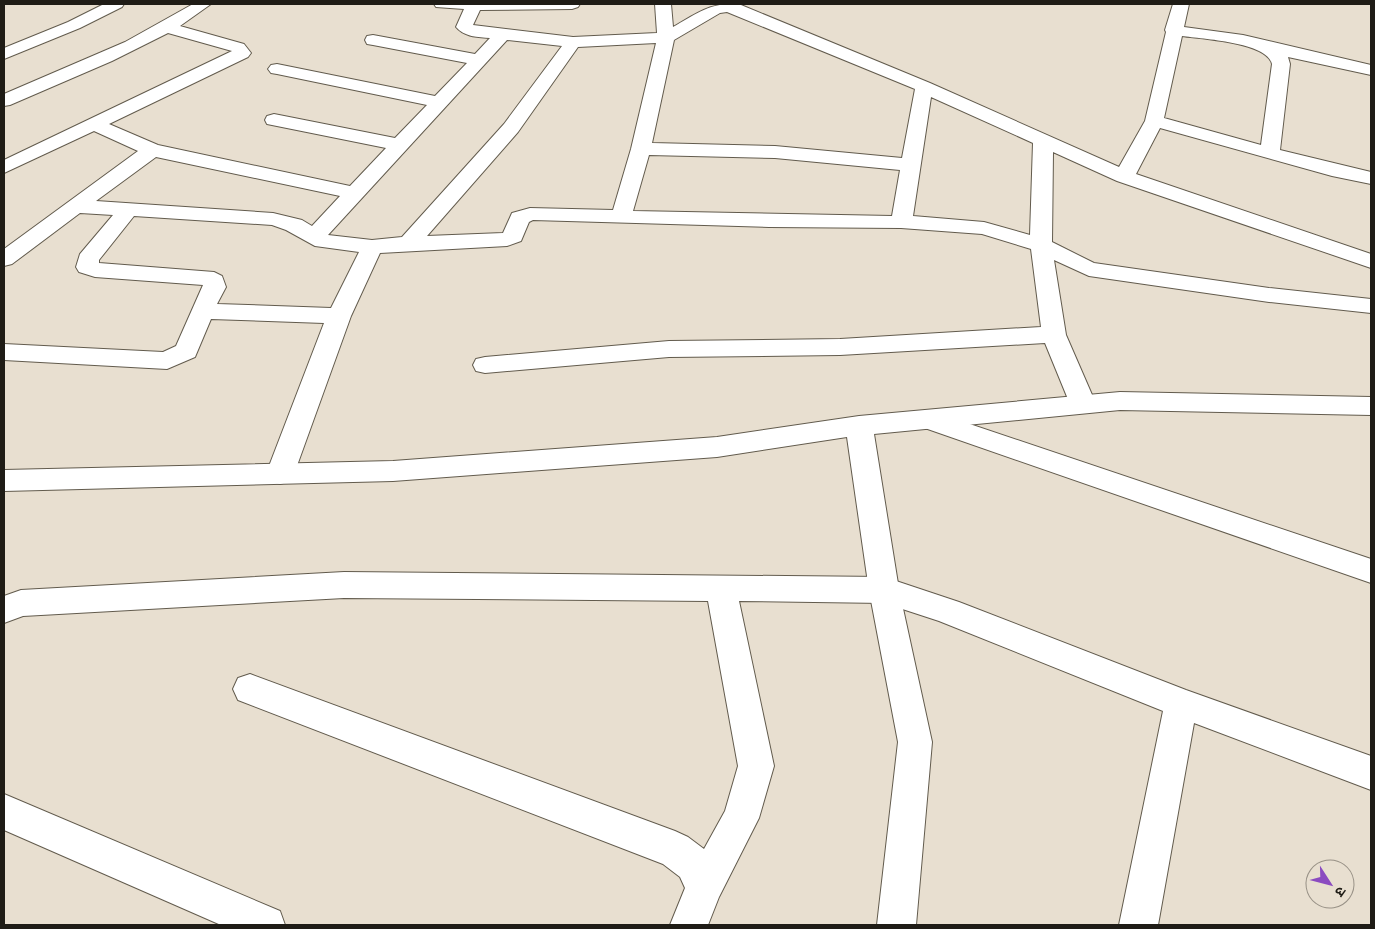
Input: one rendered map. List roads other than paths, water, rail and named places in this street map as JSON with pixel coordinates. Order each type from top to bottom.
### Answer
[{"type":"street","points":[[4,54],[74,25],[116,4]]},
{"type":"street","points":[[4,100],[131,46],[203,4]]},
{"type":"street","points":[[442,4],[572,4]]},
{"type":"street","points":[[621,217],[641,149],[666,38],[663,4]]},
{"type":"street","points":[[1124,177],[1154,121],[1180,4]]},
{"type":"street","points":[[474,5],[464,27],[472,30],[572,42],[666,38],[715,9],[727,7],[741,10],[924,87],[1124,177],[1371,260]]},
{"type":"street","points":[[4,167],[242,54],[238,48],[166,27]]},
{"type":"street","points":[[1174,30],[1243,40],[1270,48],[1371,70]]},
{"type":"street","points":[[314,237],[503,34]]},
{"type":"street","points":[[373,40],[479,60]]},
{"type":"street","points":[[409,242],[511,128],[572,42]]},
{"type":"street","points":[[1270,48],[1279,56],[1281,64],[1270,153]]},
{"type":"street","points":[[277,68],[439,102]]},
{"type":"street","points":[[901,222],[924,87]]},
{"type":"street","points":[[274,120],[399,145]]},
{"type":"street","points":[[1154,121],[1339,172],[1371,178]]},
{"type":"street","points":[[93,124],[152,150],[354,193]]},
{"type":"street","points":[[1043,141],[1041,245],[1054,335],[1083,404]]},
{"type":"street","points":[[641,149],[775,152],[910,165]]},
{"type":"street","points":[[4,259],[152,150]]},
{"type":"street","points":[[74,206],[273,219],[294,225],[323,241],[372,247],[409,242],[507,239],[513,236],[520,218],[530,214],[901,222],[984,228],[1041,245],[1089,269],[1268,295],[1371,306]]},
{"type":"street","points":[[4,352],[167,361],[186,350],[202,311],[215,287],[214,281],[206,277],[95,270],[87,267],[88,259],[129,209]]},
{"type":"street","points":[[280,474],[339,316],[372,247]]},
{"type":"street","points":[[202,311],[339,316]]},
{"type":"street","points":[[485,365],[669,349],[840,347],[1018,335],[1054,335]]},
{"type":"street","points":[[4,481],[393,471],[717,447],[859,426],[1120,401],[1371,406]]},
{"type":"street","points":[[928,419],[1371,571]]},
{"type":"street","points":[[859,426],[884,590],[915,742],[896,925]]},
{"type":"street","points":[[4,610],[21,603],[344,585],[884,590],[948,611],[1181,703],[1371,773]]},
{"type":"street","points":[[689,925],[704,887],[741,818],[756,766],[721,588]]},
{"type":"street","points":[[250,689],[675,850],[693,864],[704,887]]},
{"type":"street","points":[[1138,925],[1181,703]]},
{"type":"street","points":[[4,812],[266,925]]}]
